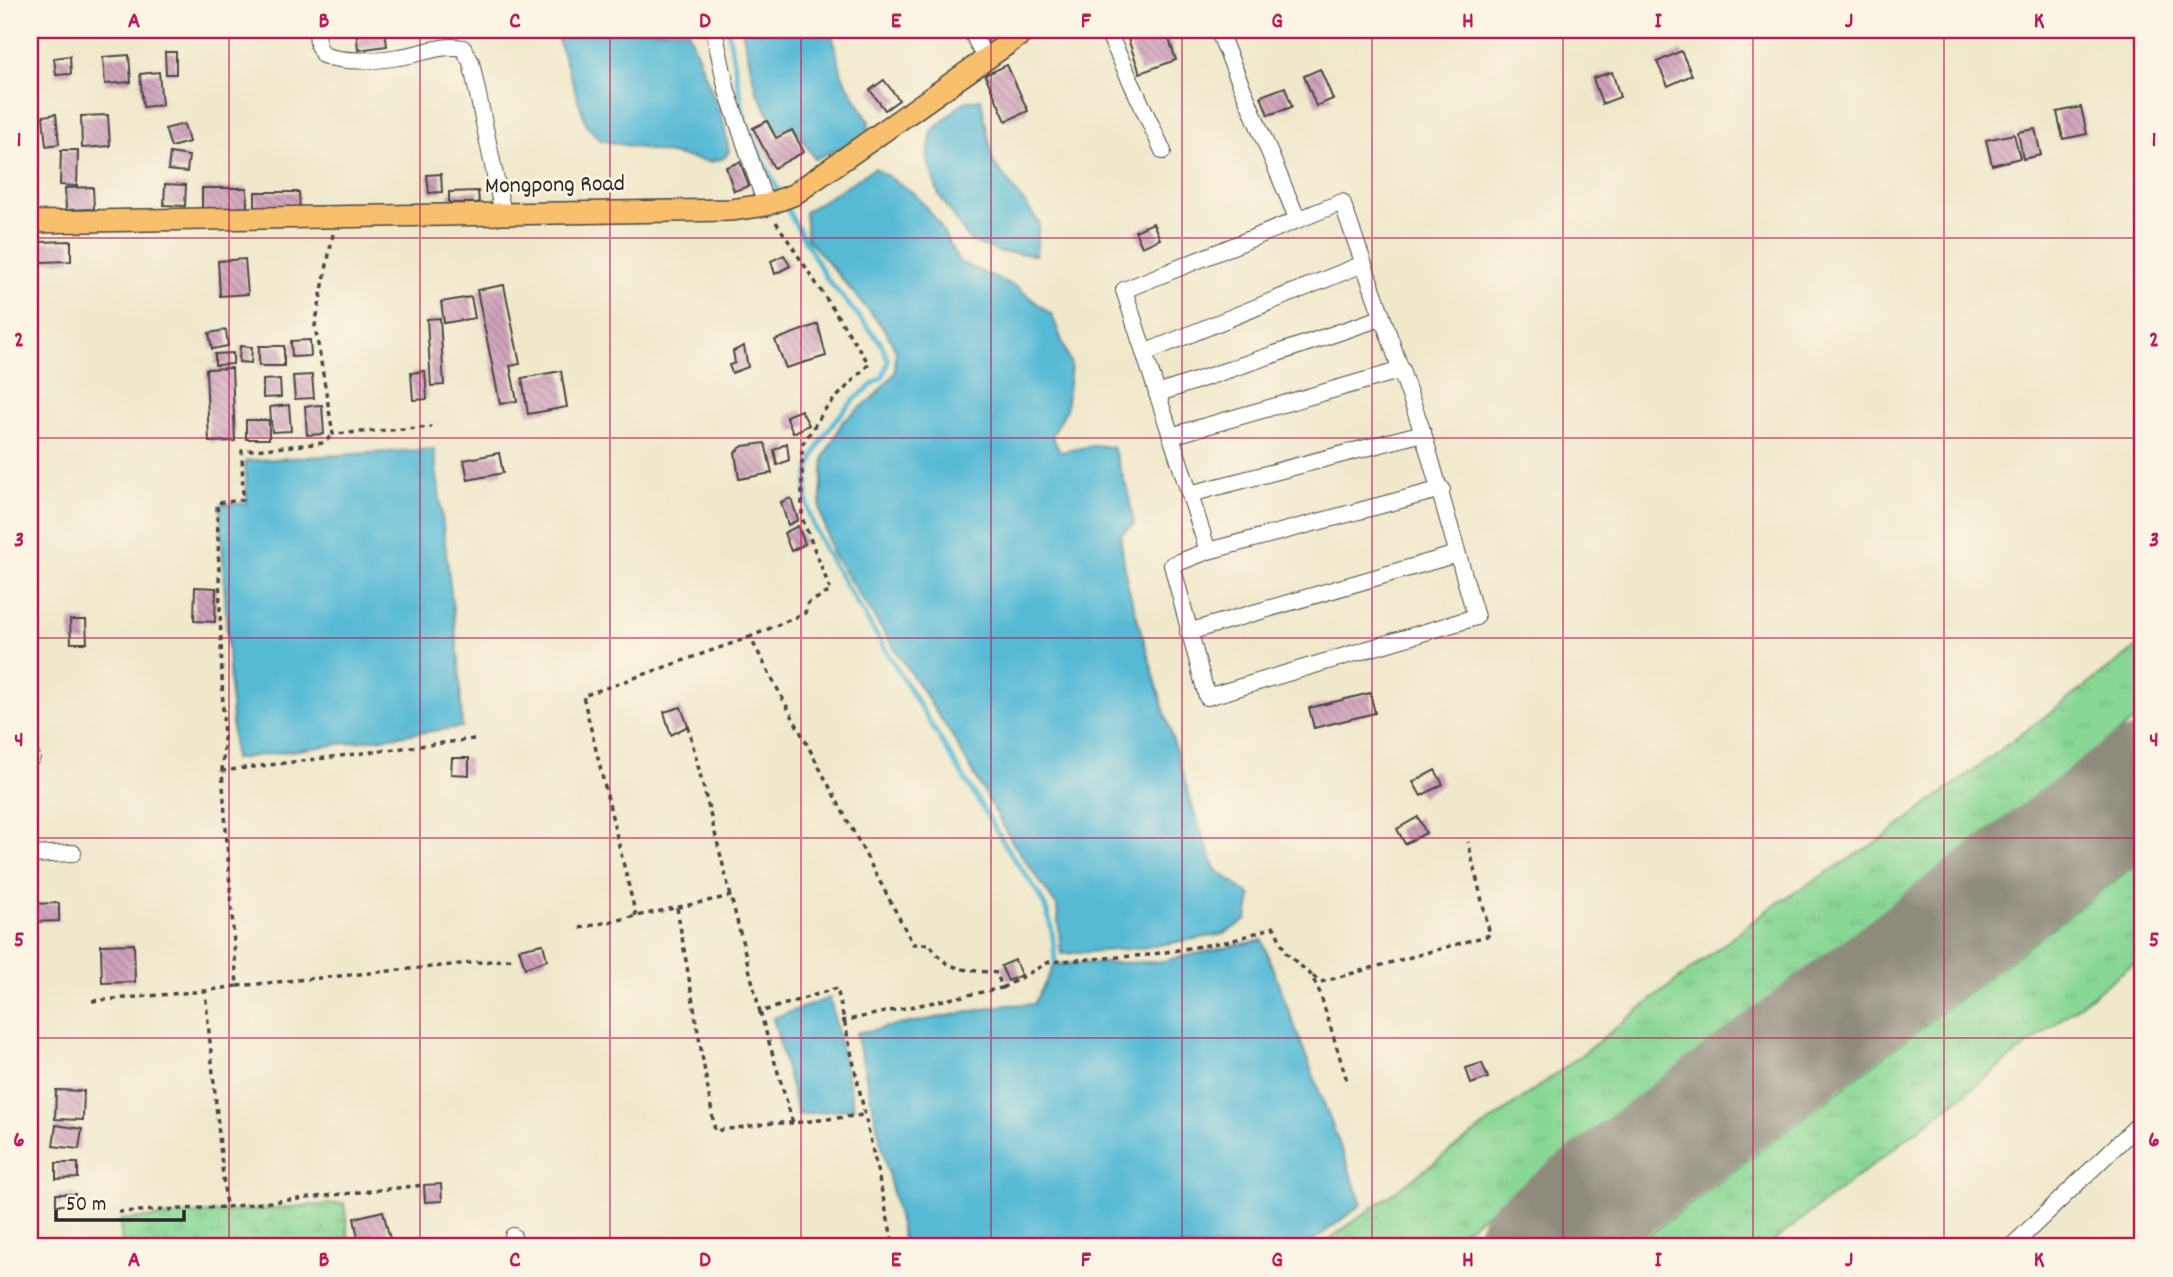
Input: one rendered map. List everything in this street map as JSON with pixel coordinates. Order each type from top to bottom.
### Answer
[{"type":"main road","name":"Mongpong Road","points":[[30,222],[731,210],[766,205],[793,195],[1027,30]]},
{"type":"street","points":[[317,30],[318,46],[323,55],[335,60],[399,57],[449,45],[463,48],[471,62],[503,213]]},
{"type":"street","points":[[714,30],[727,91],[766,205]]},
{"type":"street","points":[[971,30],[986,60]]},
{"type":"street","points":[[1107,30],[1163,151]]},
{"type":"street","points":[[1218,30],[1297,218]]},
{"type":"street","points":[[1208,551],[1124,290],[1342,202],[1442,489],[1457,554],[1476,617],[1207,697],[1172,565],[1208,551],[1442,489]]},
{"type":"street","points":[[1144,353],[1363,264]]},
{"type":"street","points":[[1157,394],[1381,318]]},
{"type":"street","points":[[1171,436],[1402,370]]},
{"type":"street","points":[[1190,494],[1423,433]]},
{"type":"street","points":[[1188,632],[1457,554]]},
{"type":"street","points":[[30,855],[72,853]]},
{"type":"street","points":[[2011,1247],[2143,1120]]},
{"type":"path","points":[[636,916],[583,696],[750,637],[806,613],[808,603],[831,591],[802,518],[802,445],[827,408],[869,364],[766,205]]},
{"type":"path","points":[[334,434],[315,326],[328,247],[339,216]]},
{"type":"path","points":[[237,986],[222,771],[224,746],[217,503],[243,500],[242,451],[324,443],[334,434],[432,427]]},
{"type":"path","points":[[750,637],[913,944],[930,944],[939,960],[949,966],[997,973],[1002,988]]},
{"type":"path","points":[[688,726],[760,1012],[793,1124]]},
{"type":"path","points":[[222,771],[474,738]]},
{"type":"path","points":[[842,1021],[1002,988],[1049,962],[1148,955],[1231,941],[1274,927],[1286,953],[1321,982],[1490,935],[1468,842]]},
{"type":"path","points":[[580,928],[731,896]]},
{"type":"path","points":[[677,908],[715,1131],[863,1115]]},
{"type":"path","points":[[92,1001],[512,959]]},
{"type":"path","points":[[1311,975],[1320,993],[1348,1084]]},
{"type":"path","points":[[760,1012],[837,988],[842,1021],[894,1247]]},
{"type":"path","points":[[205,991],[226,1207]]},
{"type":"path","points":[[118,1212],[226,1207],[424,1185]]},
{"type":"green space","points":[[2143,643],[2143,714],[1442,1247],[1319,1247],[1572,1062],[1771,907],[1883,838]]},
{"type":"green space","points":[[2143,859],[2143,956],[1766,1247],[1633,1247]]},
{"type":"green space","points":[[344,1203],[349,1242],[359,1247],[122,1247],[120,1220]]},
{"type":"water","points":[[555,30],[688,30],[724,124],[729,152],[724,158],[711,162],[600,140],[587,126]]},
{"type":"water","points":[[742,30],[831,30],[842,75],[869,122],[868,129],[851,143],[815,159],[793,125],[778,132],[756,90]]},
{"type":"water","points":[[981,99],[993,162],[1039,222],[1036,255],[1000,252],[970,241],[939,195],[927,159],[932,131],[964,102]]},
{"type":"water","points":[[875,168],[915,194],[938,222],[959,262],[1017,287],[1052,315],[1071,365],[1066,410],[1052,436],[1060,452],[1097,445],[1113,448],[1128,492],[1134,524],[1120,535],[1127,583],[1193,809],[1215,869],[1251,896],[1247,919],[1224,934],[1141,948],[1061,954],[1057,906],[1013,843],[952,736],[832,553],[820,510],[824,457],[843,421],[873,398],[895,373],[896,351],[886,331],[807,238],[805,212]]},
{"type":"water","points":[[434,449],[459,661],[462,727],[234,759],[220,505],[247,503],[245,461]]},
{"type":"water","points":[[1262,940],[1362,1204],[1305,1247],[905,1247],[856,1033],[1006,1005],[1034,1004],[1055,964],[1158,962]]},
{"type":"water","points":[[830,998],[854,1108],[798,1115],[773,1018]]},
{"type":"building","points":[[356,30],[385,30],[387,46],[358,50]]},
{"type":"building","points":[[995,30],[1005,31],[988,45],[984,40]]},
{"type":"building","points":[[1144,30],[1166,30],[1176,60],[1140,73],[1127,36]]},
{"type":"building","points":[[1681,51],[1692,75],[1668,86],[1657,62]]},
{"type":"building","points":[[165,52],[176,52],[176,74],[166,74]]},
{"type":"building","points":[[30,54],[35,54],[36,75],[30,76]]},
{"type":"building","points":[[129,55],[131,82],[105,84],[103,57]]},
{"type":"building","points":[[70,56],[71,74],[56,75],[54,58]]},
{"type":"building","points":[[1007,65],[1028,111],[1006,121],[985,75]]},
{"type":"building","points":[[1320,69],[1333,99],[1316,106],[1304,76]]},
{"type":"building","points":[[159,72],[162,105],[143,107],[140,74]]},
{"type":"building","points":[[1612,72],[1620,97],[1602,104],[1593,78]]},
{"type":"building","points":[[884,80],[899,100],[885,110],[870,90]]},
{"type":"building","points":[[1285,87],[1292,107],[1268,115],[1261,96]]},
{"type":"building","points":[[2081,107],[2087,134],[2063,139],[2057,112]]},
{"type":"building","points":[[56,114],[59,144],[46,146],[43,116]]},
{"type":"building","points":[[108,115],[110,146],[82,148],[81,116]]},
{"type":"building","points":[[767,121],[776,138],[792,130],[804,152],[774,168],[753,128]]},
{"type":"building","points":[[184,124],[189,142],[171,147],[165,129]]},
{"type":"building","points":[[2035,129],[2041,155],[2023,159],[2018,132]]},
{"type":"building","points":[[2014,134],[2020,158],[1992,165],[1986,140]]},
{"type":"building","points":[[61,150],[78,150],[77,186],[60,185]]},
{"type":"building","points":[[170,153],[189,156],[187,172],[168,170]]},
{"type":"building","points":[[740,162],[749,186],[734,191],[726,167]]},
{"type":"building","points":[[441,174],[442,192],[429,193],[427,175]]},
{"type":"building","points":[[165,184],[186,185],[185,206],[164,205]]},
{"type":"building","points":[[93,187],[94,209],[66,210],[65,188]]},
{"type":"building","points":[[202,188],[247,188],[247,212],[202,213]]},
{"type":"building","points":[[478,191],[479,203],[449,203],[449,192]]},
{"type":"building","points":[[255,192],[299,192],[300,213],[255,213]]},
{"type":"building","points":[[1153,223],[1160,239],[1142,247],[1135,231]]},
{"type":"building","points":[[71,241],[71,261],[41,262],[40,242]]},
{"type":"building","points":[[784,255],[790,266],[775,274],[771,261]]},
{"type":"building","points":[[245,259],[248,294],[220,296],[218,261]]},
{"type":"building","points":[[504,285],[520,364],[510,366],[517,401],[500,404],[477,290]]},
{"type":"building","points":[[471,297],[475,318],[444,323],[441,302]]},
{"type":"building","points":[[440,318],[444,385],[431,386],[427,319]]},
{"type":"building","points":[[818,324],[826,356],[786,368],[775,340]]},
{"type":"building","points":[[226,330],[228,346],[212,349],[209,333]]},
{"type":"building","points":[[310,340],[311,356],[292,357],[291,341]]},
{"type":"building","points":[[240,346],[252,347],[251,363],[239,362]]},
{"type":"building","points":[[259,346],[284,346],[284,366],[259,366]]},
{"type":"building","points":[[744,346],[748,367],[732,373],[729,365],[735,363],[733,351]]},
{"type":"building","points":[[233,353],[233,364],[215,365],[215,354]]},
{"type":"building","points":[[232,368],[235,441],[209,442],[206,369]]},
{"type":"building","points":[[425,371],[427,399],[413,400],[411,373]]},
{"type":"building","points":[[561,371],[567,407],[528,414],[522,378]]},
{"type":"building","points":[[312,375],[314,398],[295,399],[293,376]]},
{"type":"building","points":[[280,379],[281,397],[263,398],[263,380]]},
{"type":"building","points":[[289,405],[291,431],[272,432],[270,407]]},
{"type":"building","points":[[322,405],[324,434],[307,435],[305,406]]},
{"type":"building","points":[[801,410],[809,425],[793,433],[786,416]]},
{"type":"building","points":[[246,420],[269,420],[269,439],[246,439]]},
{"type":"building","points":[[765,443],[772,473],[739,479],[735,452],[743,446]]},
{"type":"building","points":[[787,443],[789,460],[777,465],[774,450]]},
{"type":"building","points":[[499,453],[503,473],[468,480],[464,460]]},
{"type":"building","points":[[791,498],[798,520],[788,525],[781,502]]},
{"type":"building","points":[[798,526],[805,544],[791,551],[784,533]]},
{"type":"building","points":[[195,587],[216,588],[215,622],[194,621]]},
{"type":"building","points":[[70,620],[86,620],[87,643],[71,643]]},
{"type":"building","points":[[1370,693],[1375,713],[1314,728],[1309,708]]},
{"type":"building","points":[[681,707],[688,726],[671,735],[664,712]]},
{"type":"building","points":[[452,758],[469,758],[469,775],[451,774]]},
{"type":"building","points":[[1435,770],[1443,784],[1421,796],[1413,782]]},
{"type":"building","points":[[1418,817],[1426,833],[1405,844],[1397,829]]},
{"type":"building","points":[[59,903],[59,921],[31,922],[30,904]]},
{"type":"building","points":[[134,944],[135,982],[102,983],[101,945]]},
{"type":"building","points":[[543,944],[547,960],[525,968],[519,949]]},
{"type":"building","points":[[1015,960],[1021,975],[1008,981],[1001,966]]},
{"type":"building","points":[[1482,1063],[1488,1078],[1471,1084],[1466,1068]]},
{"type":"building","points":[[56,1090],[84,1091],[83,1120],[55,1119]]},
{"type":"building","points":[[56,1125],[82,1129],[79,1149],[53,1146]]},
{"type":"building","points":[[56,1163],[78,1163],[78,1178],[56,1179]]},
{"type":"building","points":[[441,1184],[442,1201],[425,1202],[424,1185]]},
{"type":"building","points":[[56,1194],[75,1194],[75,1205],[56,1205]]},
{"type":"building","points":[[383,1211],[392,1247],[369,1247],[366,1236],[358,1238],[354,1218]]},
{"type":"waterway","points":[[728,30],[745,120],[780,195]]},
{"type":"waterway","points":[[784,204],[827,279],[881,343],[888,361],[883,377],[852,402],[825,434],[809,472],[807,492],[810,518],[826,553],[1012,856],[1039,895],[1049,917],[1055,964]]},
{"type":"runway","points":[[1534,1247],[2143,785]]}]
